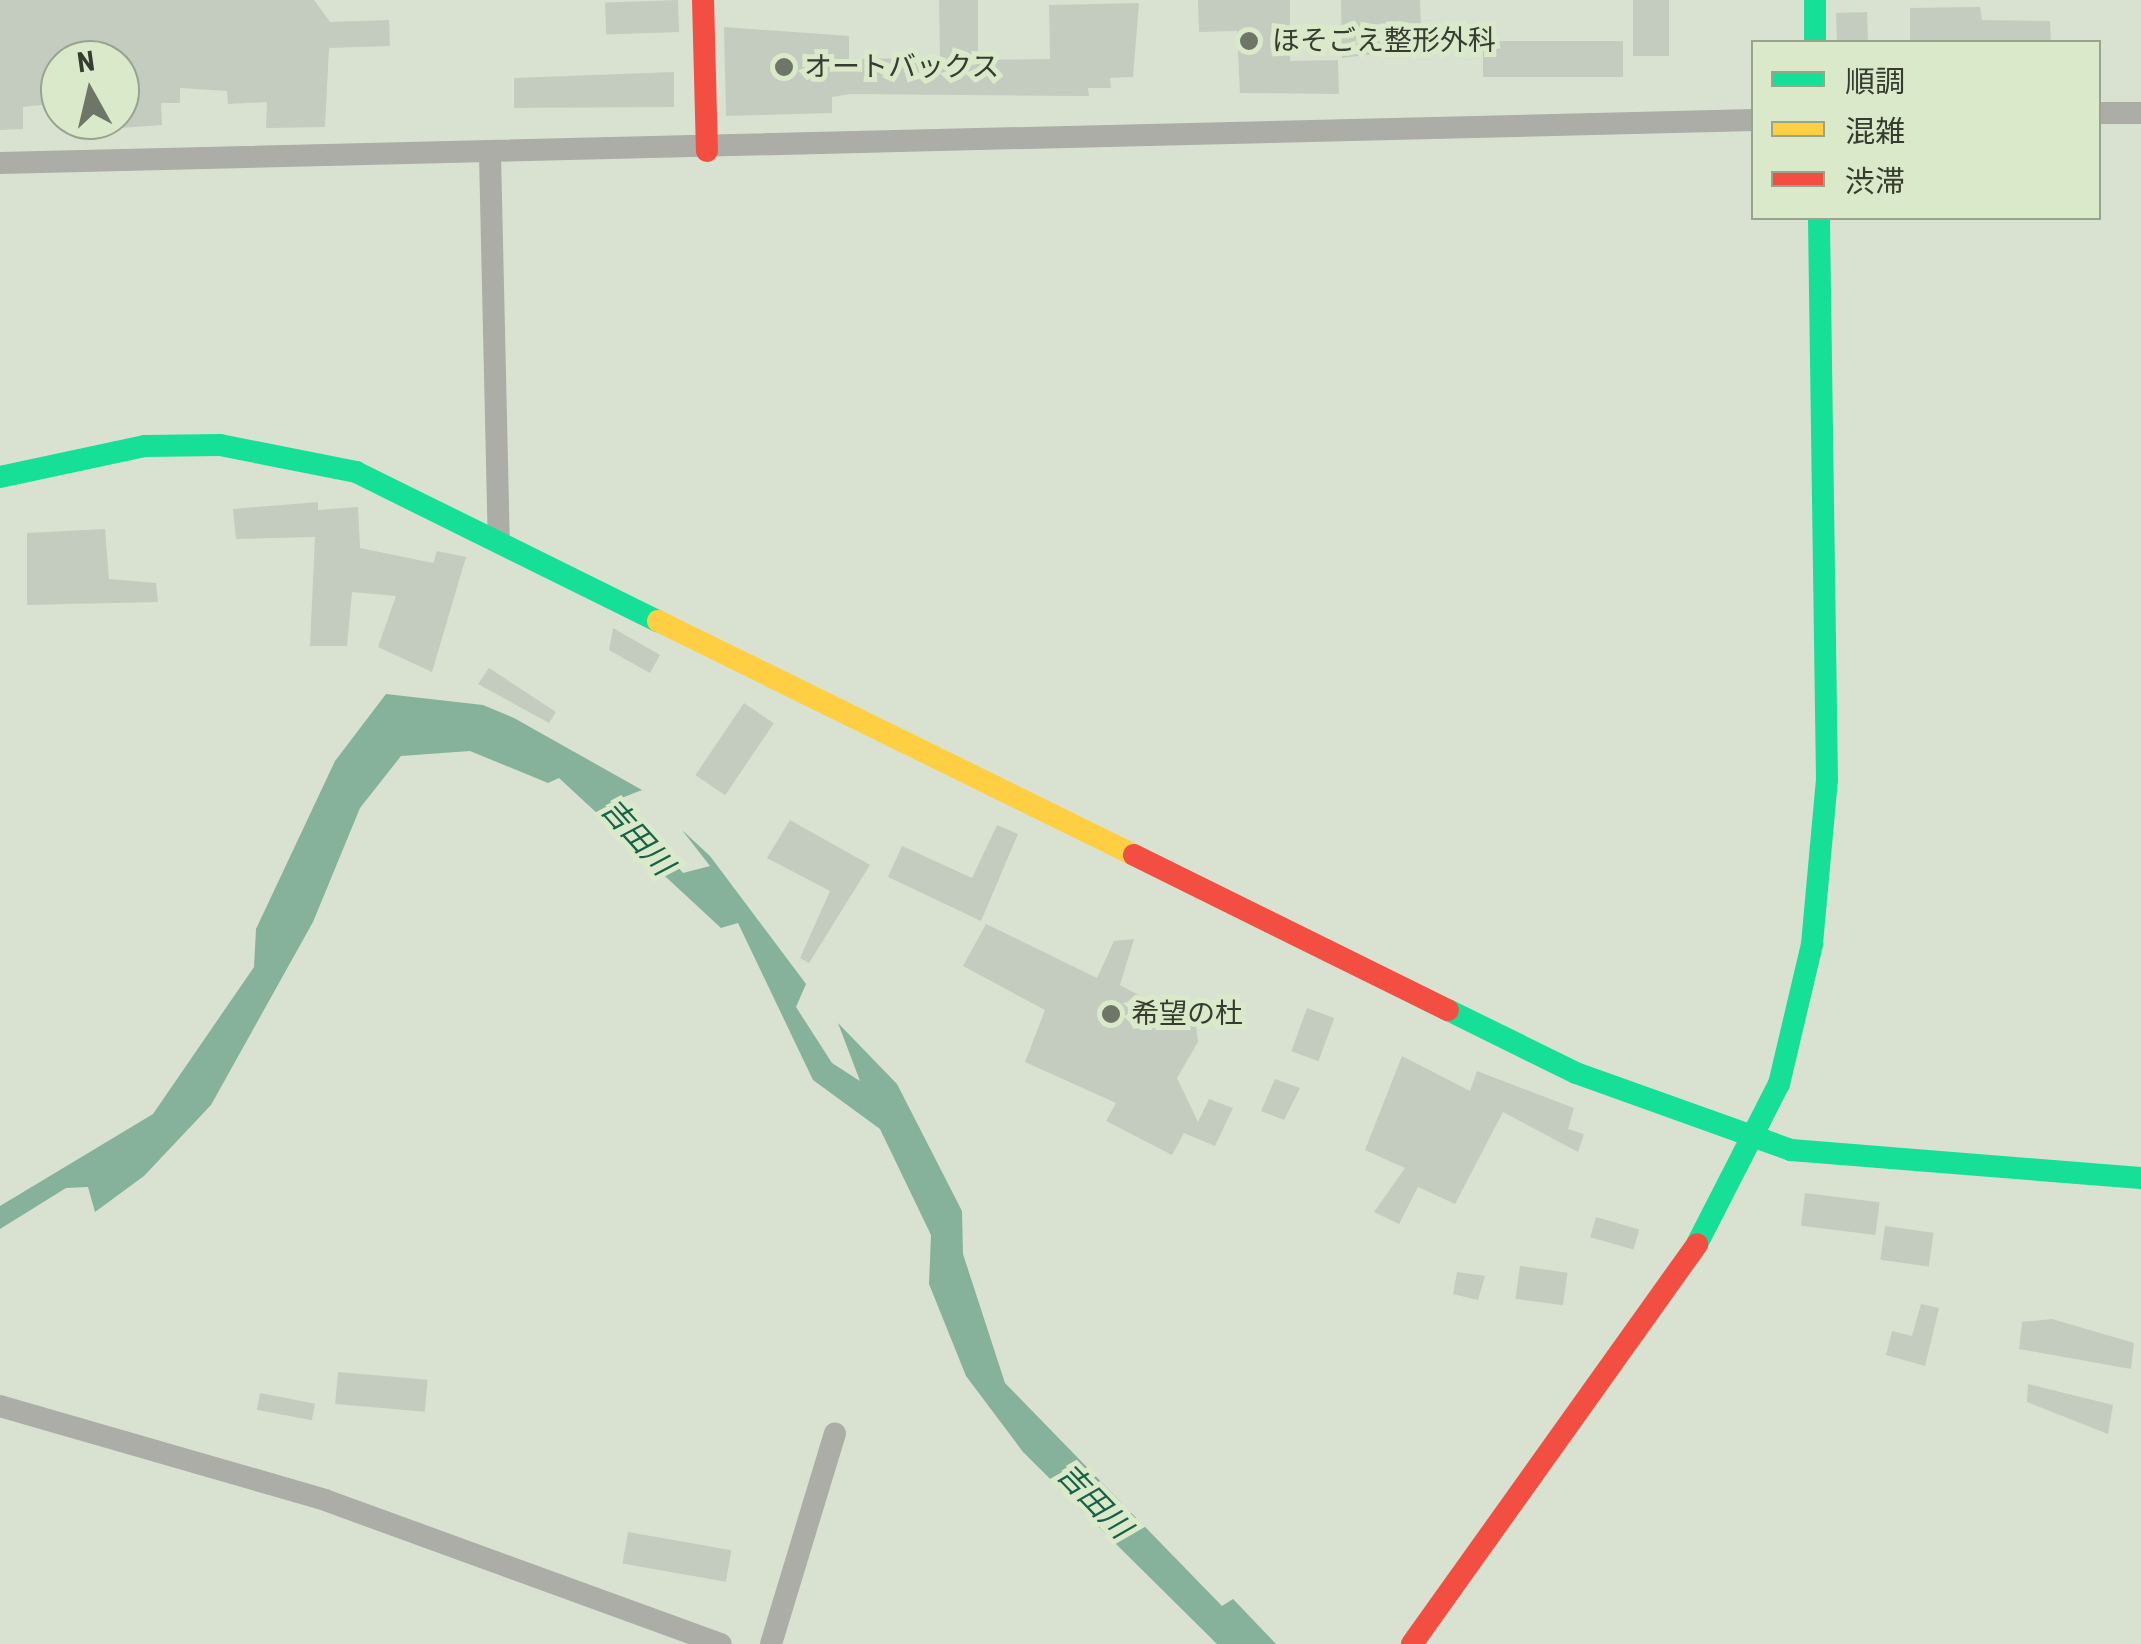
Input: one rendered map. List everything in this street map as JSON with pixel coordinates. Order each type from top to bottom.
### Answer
[{"type":"street","points":[[703,0],[708,151]]},
{"type":"street","points":[[1814,0],[1815,40]]},
{"type":"street","points":[[2101,114],[2141,113]]},
{"type":"street","points":[[0,163],[708,151],[1751,120]]},
{"type":"street","points":[[490,154],[499,540]]},
{"type":"street","points":[[1412,1644],[1676,1286],[1779,1084],[1822,884],[1819,220]]},
{"type":"street","points":[[0,477],[145,446],[280,452],[356,472],[1576,1073],[1752,1141],[2141,1178]]},
{"type":"street","points":[[0,1406],[325,1500],[721,1644]]},
{"type":"street","points":[[771,1644],[835,1434]]},
{"type":"water","name":"吉田川","points":[[386,694],[483,705],[514,718],[642,790],[619,799],[683,873],[710,866],[682,830],[710,856],[806,984],[796,1007],[832,1063],[860,1081],[838,1023],[897,1084],[962,1211],[963,1254],[1005,1383],[1222,1606],[1233,1599],[1276,1644],[1217,1644],[1023,1452],[966,1376],[929,1284],[931,1235],[880,1129],[813,1080],[738,923],[721,928],[559,778],[548,783],[470,751],[401,756],[360,808],[313,922],[211,1105],[144,1176],[95,1212],[88,1187],[66,1188],[0,1229],[0,1206],[153,1114],[254,967],[256,929],[335,761]]},
{"type":"building","points":[[0,0],[314,0],[330,22],[389,20],[390,46],[329,48],[325,127],[266,128],[267,102],[228,104],[227,91],[180,88],[180,103],[161,103],[162,125],[140,127],[140,40],[40,40],[40,105],[23,107],[23,129],[0,130]]},
{"type":"building","points":[[678,0],[679,32],[606,35],[605,3]]},
{"type":"building","points":[[939,0],[978,0],[978,60],[1050,59],[1049,5],[1139,3],[1133,77],[1110,78],[1111,88],[1088,88],[1089,96],[850,94],[832,97],[832,113],[726,116],[724,27],[849,36],[849,59],[940,58]]},
{"type":"building","points":[[1198,0],[1290,0],[1290,61],[1338,60],[1339,94],[1240,93],[1237,31],[1199,32]]},
{"type":"building","points":[[1341,0],[1420,0],[1422,48],[1342,58]]},
{"type":"building","points":[[1633,0],[1669,0],[1669,56],[1633,56]]},
{"type":"building","points":[[1980,7],[1982,20],[2050,21],[2051,40],[1910,40],[1910,8]]},
{"type":"building","points":[[1867,12],[1868,40],[1837,40],[1836,13]]},
{"type":"building","points":[[1483,41],[1623,41],[1623,77],[1483,77]]},
{"type":"building","points":[[674,72],[674,107],[514,108],[514,78]]},
{"type":"building","points":[[318,502],[318,510],[358,507],[360,548],[433,563],[437,551],[466,557],[432,672],[378,647],[396,596],[352,592],[347,646],[310,646],[315,537],[236,539],[233,509]]},
{"type":"building","points":[[105,529],[109,579],[156,583],[158,602],[27,605],[27,533]]},
{"type":"building","points":[[613,628],[660,655],[650,673],[609,650]]},
{"type":"building","points":[[489,668],[556,712],[549,723],[478,684]]},
{"type":"building","points":[[744,703],[774,723],[725,795],[695,775]]},
{"type":"building","points":[[790,820],[870,865],[809,963],[800,958],[830,891],[767,858]]},
{"type":"building","points":[[997,825],[1018,834],[981,921],[888,877],[902,846],[972,878]]},
{"type":"building","name":"希望の杜","points":[[986,924],[1097,978],[1114,941],[1134,939],[1120,985],[1196,1026],[1198,1042],[1177,1078],[1198,1122],[1209,1099],[1233,1108],[1215,1146],[1184,1133],[1172,1155],[1106,1121],[1116,1103],[1025,1062],[1045,1010],[963,966]]},
{"type":"building","points":[[1307,1008],[1334,1018],[1319,1061],[1291,1051]]},
{"type":"building","points":[[1402,1056],[1470,1091],[1477,1071],[1574,1108],[1568,1129],[1584,1134],[1578,1152],[1503,1112],[1455,1204],[1418,1187],[1399,1224],[1374,1212],[1405,1168],[1365,1150]]},
{"type":"building","points":[[1275,1079],[1300,1088],[1284,1120],[1261,1111]]},
{"type":"building","points":[[1805,1193],[1879,1202],[1875,1235],[1801,1226]]},
{"type":"building","points":[[1596,1217],[1639,1229],[1633,1250],[1590,1237]]},
{"type":"building","points":[[1885,1226],[1934,1233],[1929,1266],[1880,1260]]},
{"type":"building","points":[[1520,1266],[1568,1273],[1563,1305],[1515,1299]]},
{"type":"building","points":[[1457,1272],[1485,1276],[1478,1300],[1453,1294]]},
{"type":"building","points":[[1921,1304],[1939,1308],[1925,1366],[1886,1355],[1892,1331],[1912,1336]]},
{"type":"building","points":[[2052,1319],[2134,1343],[2131,1369],[2019,1349],[2022,1322]]},
{"type":"building","points":[[338,1372],[428,1380],[425,1412],[335,1404]]},
{"type":"building","points":[[2028,1384],[2113,1405],[2108,1434],[2027,1402]]},
{"type":"building","points":[[260,1393],[315,1404],[312,1420],[257,1410]]},
{"type":"building","points":[[628,1532],[731,1550],[726,1582],[622,1564]]},
{"type":"traffic: fast","points":[[1815,0],[1815,40]]},
{"type":"traffic: fast","points":[[1697,1244],[1779,1084],[1812,944],[1827,780],[1819,220]]},
{"type":"traffic: fast","points":[[0,477],[145,446],[220,445],[356,472],[658,621]]},
{"type":"traffic: fast","points":[[1448,1010],[1576,1073],[1791,1150],[2141,1178]]},
{"type":"traffic: slow","points":[[658,621],[1134,855]]},
{"type":"traffic: jam","points":[[703,0],[707,151]]},
{"type":"traffic: jam","points":[[1134,855],[1448,1010]]},
{"type":"traffic: jam","points":[[1412,1644],[1697,1244]]},
{"type":"place","name":"ほそごえ整形外科","points":[[1249,41]]},
{"type":"place","name":"オートバックス","points":[[784,67]]},
{"type":"place","name":"希望の杜","points":[[1111,1014]]}]
